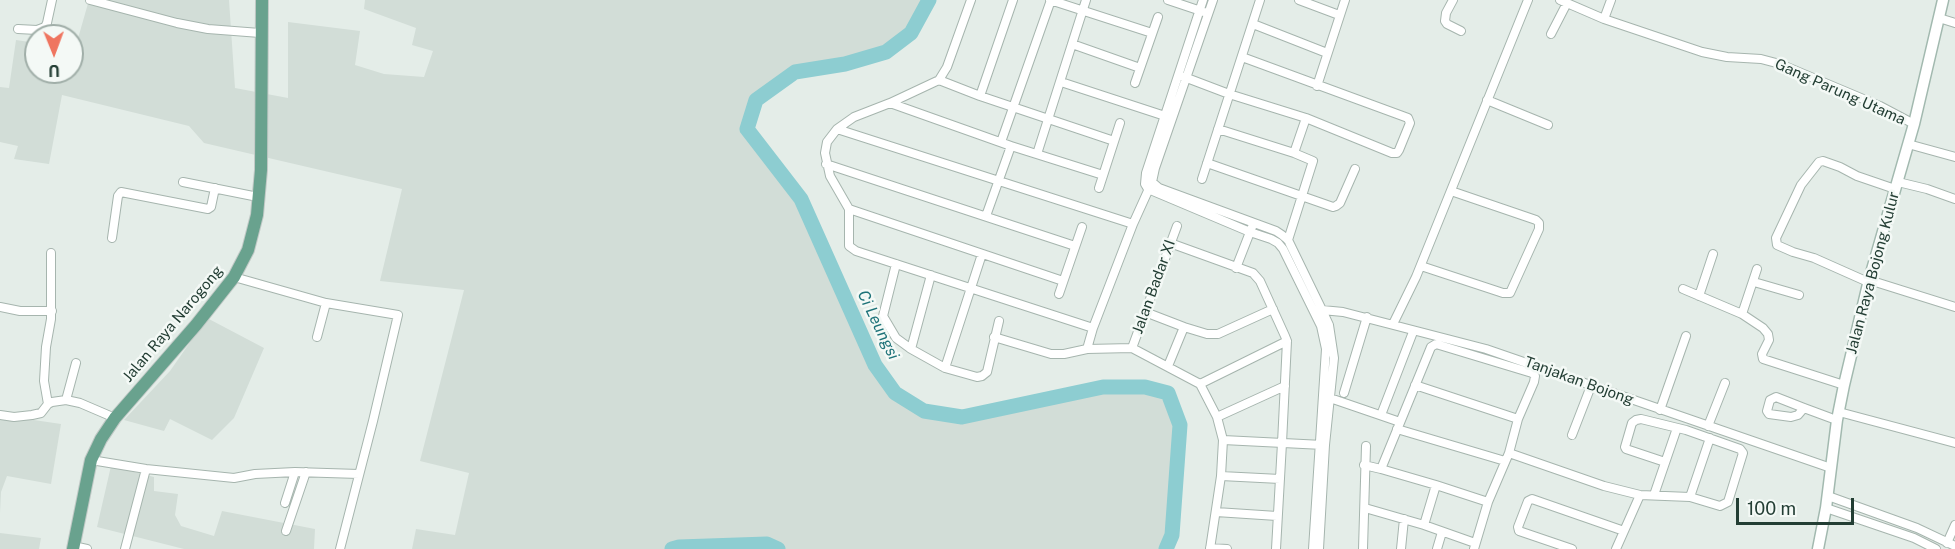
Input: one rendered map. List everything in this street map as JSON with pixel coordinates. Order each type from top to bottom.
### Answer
[{"type":"main road","name":"Jalan Raya Narogong","points":[[73,547],[91,460],[101,440],[115,418],[196,325],[234,277],[248,250],[253,234],[258,196],[261,147],[261,0]]},
{"type":"main road","name":"Jalan Raya Bojong Kulur","points":[[1818,549],[1844,385],[1869,281],[1914,124],[1943,0]]},
{"type":"street","points":[[18,29],[38,30],[45,27],[52,0]]},
{"type":"street","points":[[90,0],[177,23],[208,29],[260,33]]},
{"type":"street","points":[[971,0],[947,68],[939,80],[854,117],[837,129],[827,142],[826,164],[830,176],[849,209],[849,246],[856,251],[1093,328]]},
{"type":"street","points":[[980,96],[1013,0]]},
{"type":"street","points":[[1001,142],[1050,0],[1152,33]]},
{"type":"street","points":[[1037,154],[1086,0]]},
{"type":"street","points":[[1168,0],[1204,12]]},
{"type":"street","points":[[1203,0],[1204,12]]},
{"type":"street","points":[[1087,349],[1133,224],[1150,186],[1204,12],[1213,0]]},
{"type":"street","points":[[1202,179],[1260,0]]},
{"type":"street","points":[[1299,0],[1339,15]]},
{"type":"street","points":[[1317,86],[1345,0]]},
{"type":"street","points":[[1453,0],[1446,13],[1445,21],[1461,31]]},
{"type":"street","points":[[1393,324],[1421,266],[1528,0]]},
{"type":"street","points":[[1604,20],[1611,0]]},
{"type":"street","points":[[1551,34],[1563,2]]},
{"type":"street","name":"Gang Parung Utama","points":[[1563,2],[1604,20],[1702,52],[1727,57],[1761,59],[1780,64],[1880,106],[1914,124]]},
{"type":"street","points":[[1135,83],[1158,17]]},
{"type":"street","points":[[1939,18],[1955,23]]},
{"type":"street","points":[[1253,24],[1327,53]]},
{"type":"street","points":[[1072,44],[1140,68]]},
{"type":"street","points":[[1183,76],[1306,118],[1395,153],[1399,150],[1410,123],[1406,117],[1242,57]]},
{"type":"street","points":[[1183,76],[1165,116],[1145,178],[1150,186],[1250,232],[1271,238],[1283,249],[1319,312]]},
{"type":"street","points":[[939,80],[1114,141]]},
{"type":"street","points":[[1061,82],[1165,116]]},
{"type":"street","points":[[1487,100],[1548,125]]},
{"type":"street","points":[[890,103],[1011,146],[1103,175]]},
{"type":"street","points":[[1294,153],[1306,118]]},
{"type":"street","points":[[1099,188],[1120,123]]},
{"type":"street","points":[[837,129],[1133,224]]},
{"type":"street","points":[[1218,129],[1294,153],[1313,163],[1288,240]]},
{"type":"street","points":[[1908,144],[1955,157]]},
{"type":"street","points":[[986,216],[1011,146]]},
{"type":"street","points":[[1955,199],[1927,189],[1857,176],[1823,161],[1819,162],[1801,185],[1776,238],[1777,245],[1793,252],[1814,258],[1869,281],[1955,307]]},
{"type":"street","points":[[1207,163],[1302,197],[1336,206],[1355,169]]},
{"type":"street","points":[[826,164],[1075,246]]},
{"type":"street","points":[[183,182],[258,196]]},
{"type":"street","points":[[1150,186],[1276,231],[1288,240],[1319,312],[1326,349],[1326,397],[1313,549]]},
{"type":"street","points":[[112,238],[118,196],[121,192],[208,209],[211,207],[215,188]]},
{"type":"street","points":[[1421,266],[1503,294],[1510,294],[1539,229],[1539,223],[1536,220],[1451,191]]},
{"type":"street","points":[[849,209],[1063,281]]},
{"type":"street","points":[[1236,268],[1254,223]]},
{"type":"street","points":[[1059,294],[1082,226]]},
{"type":"street","name":"Jalan Badar XI","points":[[1132,348],[1177,226]]},
{"type":"street","points":[[1170,243],[1253,273],[1287,341],[1276,549]]},
{"type":"street","points":[[48,404],[44,368],[52,311],[51,253]]},
{"type":"street","points":[[945,368],[982,254]]},
{"type":"street","points":[[1699,296],[1713,254]]},
{"type":"street","points":[[896,264],[883,316],[896,338],[945,368],[976,377],[987,372],[999,321]]},
{"type":"street","points":[[1742,314],[1757,269]]},
{"type":"street","points":[[911,349],[932,275]]},
{"type":"street","points":[[234,277],[326,303],[398,315],[374,420],[340,549]]},
{"type":"street","points":[[1754,282],[1799,295]]},
{"type":"street","points":[[1683,289],[1742,314],[1763,327],[1769,340],[1762,354],[1763,359],[1844,385]]},
{"type":"street","points":[[317,337],[326,303]]},
{"type":"street","points":[[0,307],[52,311]]},
{"type":"street","points":[[1145,312],[1207,334],[1218,334],[1273,309]]},
{"type":"street","name":"Tanjakan Bojong","points":[[1319,312],[1332,310],[1367,317],[1495,352],[1831,468]]},
{"type":"street","points":[[1344,393],[1367,317]]},
{"type":"street","points":[[1168,366],[1184,327]]},
{"type":"street","points":[[1381,415],[1413,332]]},
{"type":"street","points":[[1660,410],[1686,336]]},
{"type":"street","points":[[994,337],[1051,354],[1087,349],[1132,348],[1200,384],[1217,417],[1222,440],[1221,476],[1210,548],[1227,549]]},
{"type":"street","points":[[1200,384],[1287,341]]},
{"type":"street","points":[[1365,508],[1424,525],[1474,546],[1535,376],[1532,372],[1436,344],[1431,347],[1381,469]]},
{"type":"street","points":[[66,400],[76,363]]},
{"type":"street","points":[[1708,426],[1725,383]]},
{"type":"street","points":[[1415,385],[1518,419]]},
{"type":"street","points":[[1217,417],[1285,386]]},
{"type":"street","points":[[1572,435],[1591,386]]},
{"type":"street","points":[[1326,397],[1381,415],[1398,425],[1505,461]]},
{"type":"street","points":[[0,415],[14,417],[41,413],[48,404],[66,400],[80,403],[115,418]]},
{"type":"street","points":[[1804,408],[1955,443]]},
{"type":"street","points":[[1509,453],[1604,486],[1640,495],[1689,497],[1716,506],[1725,505],[1728,502],[1743,453],[1740,449],[1710,438],[1641,418],[1632,423],[1626,449],[1665,462]]},
{"type":"street","points":[[1654,495],[1677,428]]},
{"type":"street","points":[[1689,497],[1710,438]]},
{"type":"street","points":[[1222,440],[1322,445]]},
{"type":"street","points":[[1319,549],[1322,445]]},
{"type":"street","points":[[1363,549],[1366,446]]},
{"type":"street","points":[[91,460],[146,469],[234,478],[294,471],[359,474]]},
{"type":"street","points":[[1364,465],[1436,484],[1488,502]]},
{"type":"street","points":[[125,549],[146,469]]},
{"type":"street","points":[[285,503],[294,471]]},
{"type":"street","points":[[286,531],[306,472]]},
{"type":"street","points":[[1221,476],[1280,479]]},
{"type":"street","points":[[1424,525],[1436,484]]},
{"type":"street","points":[[1616,549],[1640,495]]},
{"type":"street","points":[[1828,496],[1917,528],[1955,546]]},
{"type":"street","points":[[1572,549],[1519,531],[1518,527],[1528,501],[1532,499],[1624,531]]},
{"type":"street","points":[[1826,508],[1914,538],[1936,549]]},
{"type":"street","points":[[1216,512],[1277,516]]},
{"type":"street","points":[[1401,549],[1404,519]]},
{"type":"street","points":[[1947,543],[1955,525]]},
{"type":"street","points":[[1437,549],[1442,532]]},
{"type":"street","points":[[73,547],[87,549]]},
{"type":"shaded area","points":[[89,0],[229,0],[235,88],[288,98],[288,22],[360,31],[355,65],[384,74],[424,77],[433,51],[412,45],[416,28],[364,9],[365,0],[929,0],[911,33],[886,52],[843,64],[795,72],[756,100],[747,129],[801,199],[875,365],[895,393],[924,411],[962,417],[1101,388],[1145,387],[1168,393],[1180,425],[1172,535],[1166,549],[778,549],[767,544],[672,549],[412,549],[416,529],[455,535],[469,473],[420,461],[464,290],[380,281],[402,189],[204,143],[189,126],[62,95],[49,164],[14,159],[18,146],[0,142],[0,87],[9,88],[16,40],[24,41],[24,84],[84,84],[84,24],[82,24]]},
{"type":"shaded area","points":[[207,318],[264,348],[234,418],[212,440],[170,419],[164,431],[124,420],[170,371]]},
{"type":"shaded area","points":[[0,415],[61,424],[51,484],[7,476],[1,492],[0,513]]},
{"type":"shaded area","points":[[111,466],[154,477],[154,491],[178,494],[175,515],[181,526],[214,536],[222,511],[315,529],[314,549],[184,549],[97,527]]},
{"type":"shaded area","points":[[0,533],[41,538],[39,549],[0,549]]},
{"type":"waterway","name":"Ci Leungsi","points":[[929,0],[911,33],[886,52],[845,64],[795,72],[756,100],[747,129],[801,199],[875,365],[895,393],[924,411],[962,417],[1103,387],[1145,387],[1168,393],[1180,425],[1172,535],[1166,549]]},
{"type":"waterway","name":"Ci Leungsi","points":[[672,549],[767,544],[778,549]]}]
